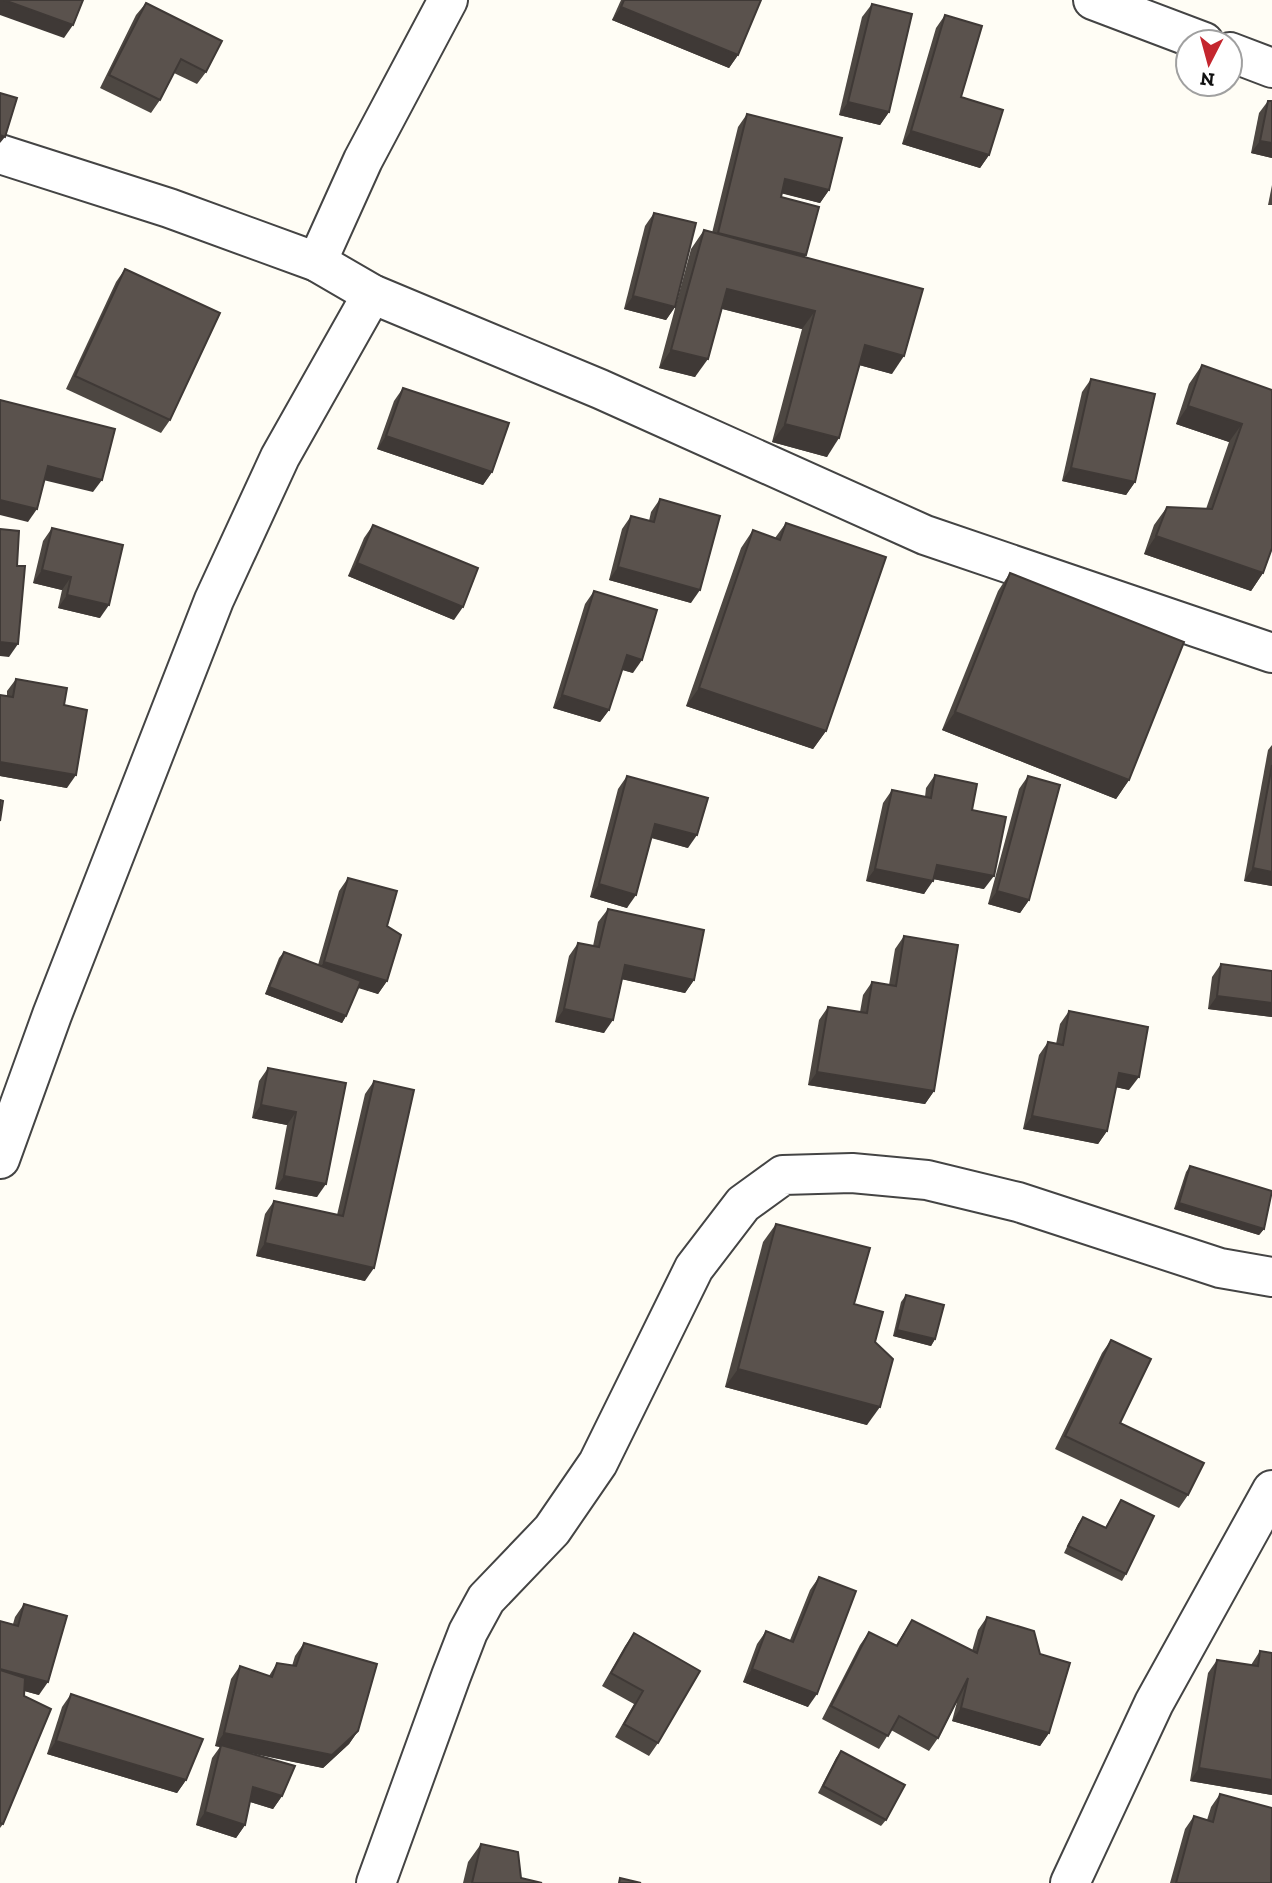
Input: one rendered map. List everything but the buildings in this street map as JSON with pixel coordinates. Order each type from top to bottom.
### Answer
[{"type":"street","points":[[317,262],[363,160],[448,0]]},
{"type":"street","points":[[1093,0],[1149,10],[1180,28]]},
{"type":"street","points":[[1244,57],[1272,68]]},
{"type":"street","points":[[0,154],[169,208],[317,262],[372,294],[600,389],[925,535],[1272,653]]},
{"type":"street","points":[[0,1159],[52,1015],[214,600],[280,457],[372,294]]},
{"type":"street","points":[[376,1883],[450,1676],[468,1632],[486,1599],[552,1531],[598,1463],[694,1268],[743,1204],[783,1175],[852,1174],[927,1180],[1032,1206],[1220,1268],[1272,1277]]},
{"type":"street","points":[[1070,1883],[1154,1703],[1272,1490]]}]
